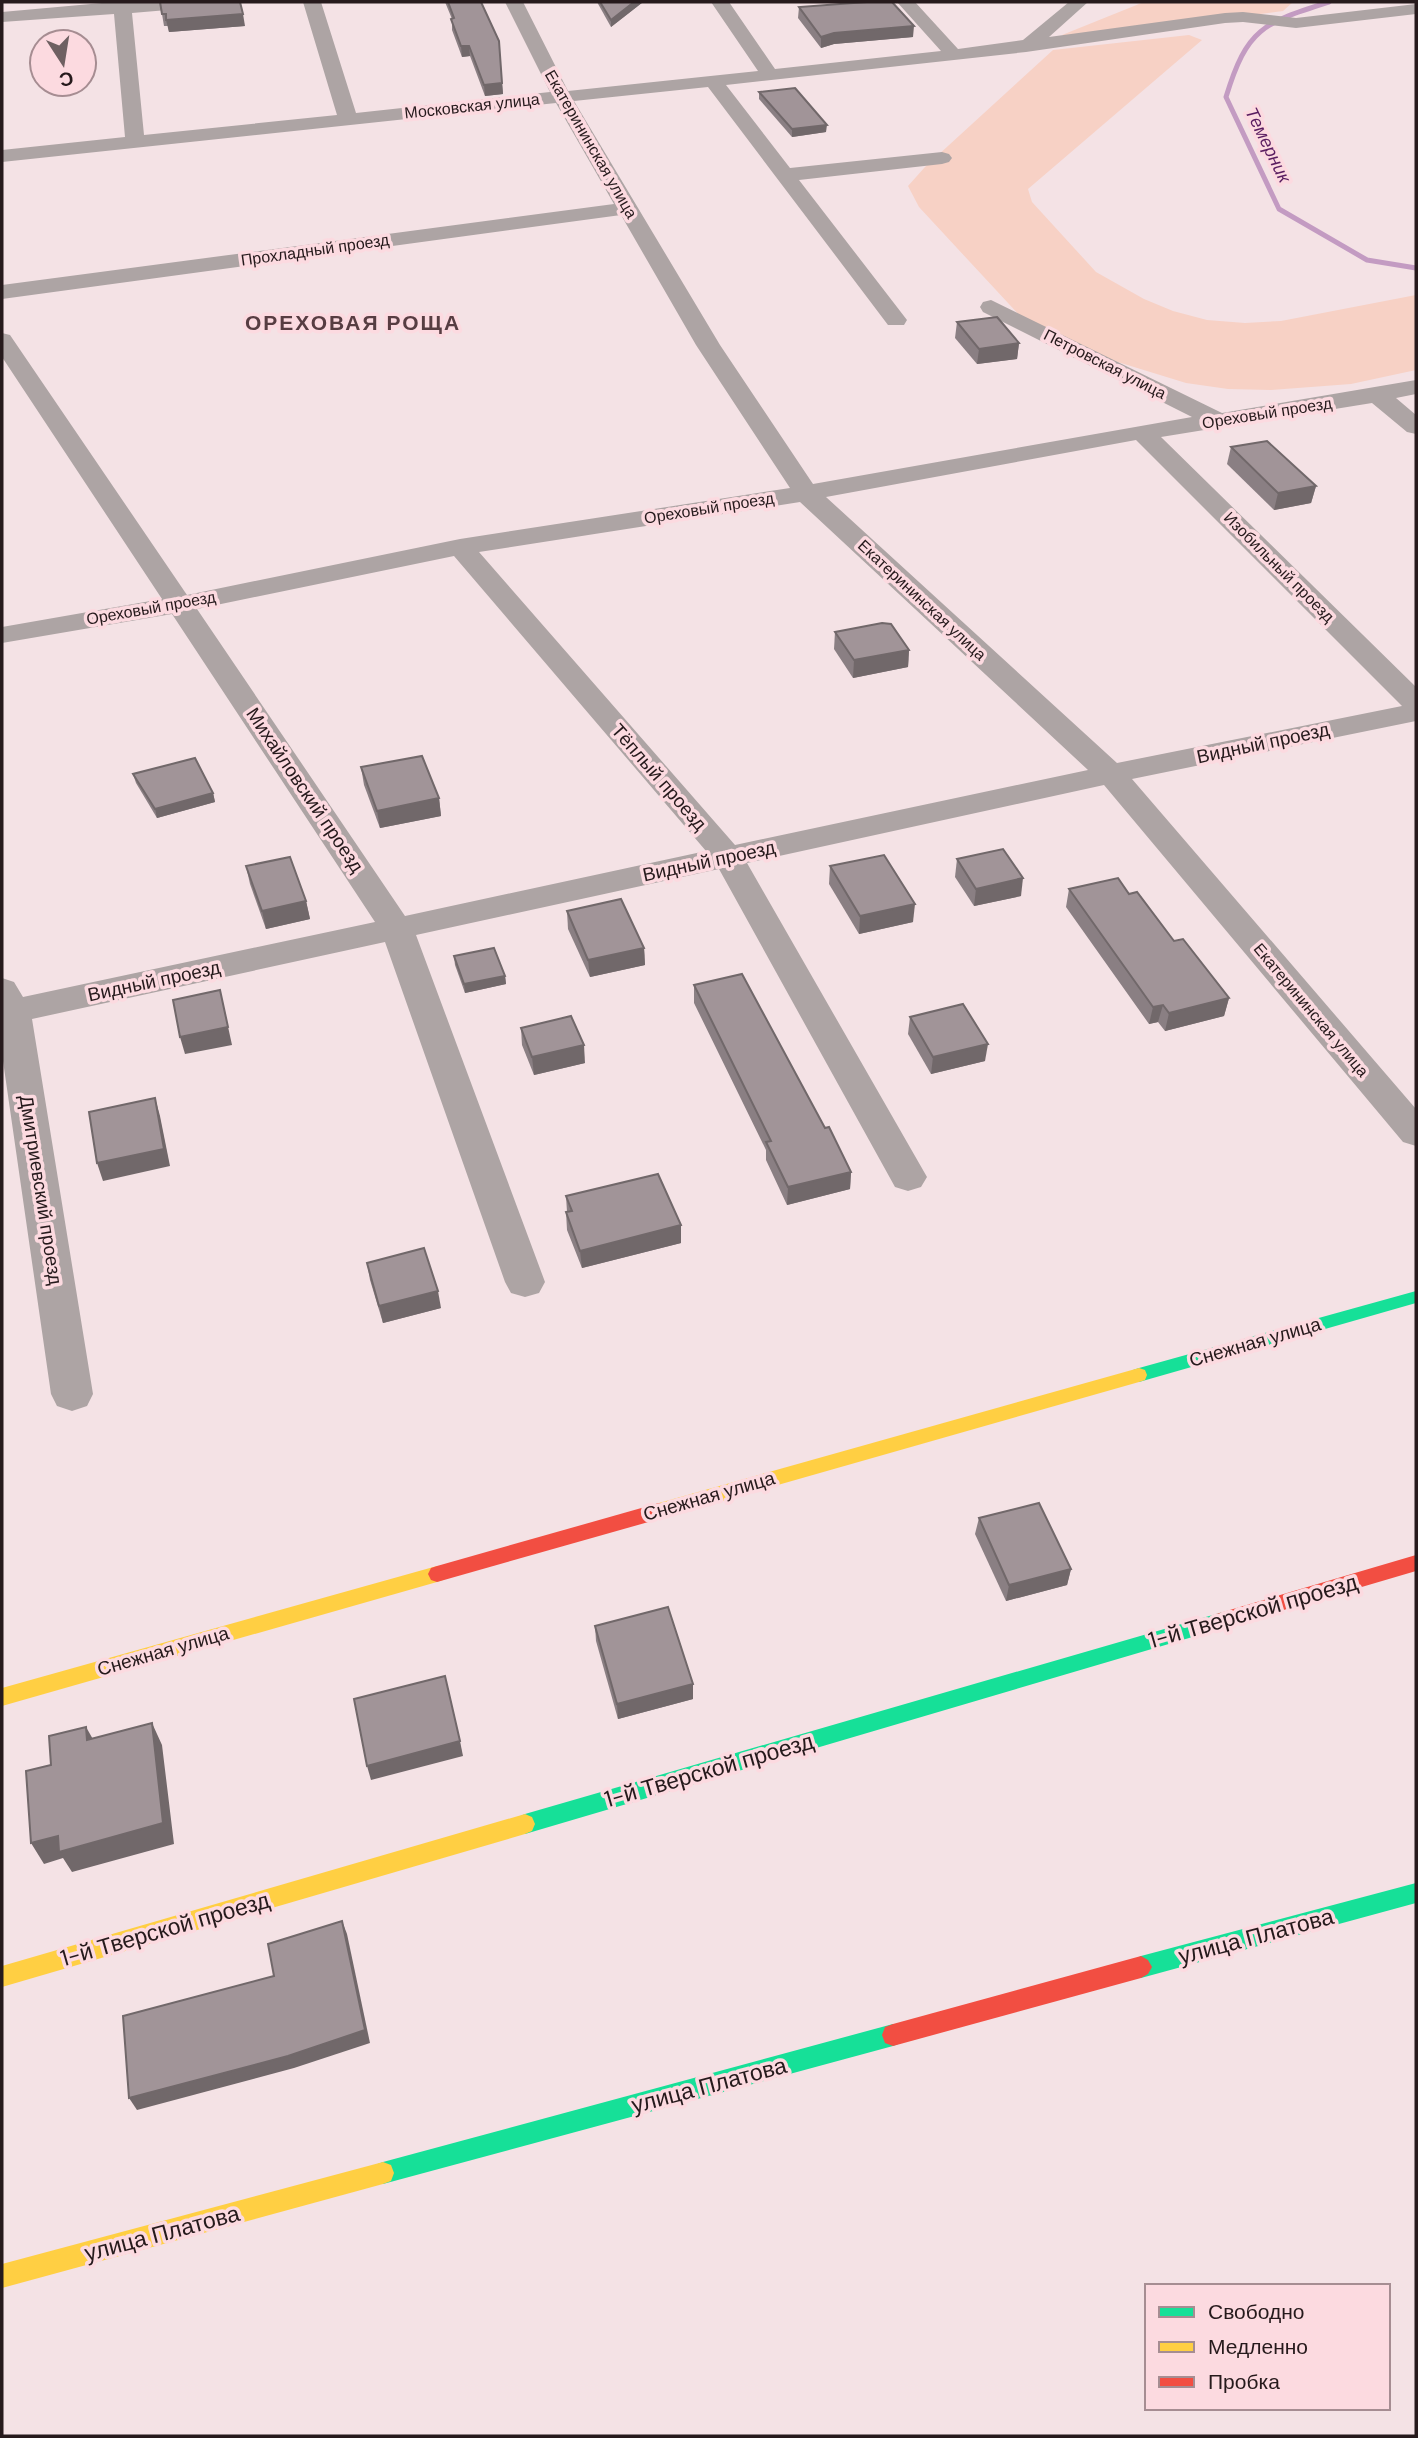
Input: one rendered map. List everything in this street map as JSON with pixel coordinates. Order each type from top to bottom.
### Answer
[{"type":"street","points":[[2,17],[122,5],[203,2]]},
{"type":"street","points":[[312,2],[348,119]]},
{"type":"street","name":"Екатерининская улица","points":[[514,2],[562,97],[708,345],[806,493],[1111,774],[1416,1133]]},
{"type":"street","points":[[720,2],[770,75]]},
{"type":"street","points":[[906,2],[954,55]]},
{"type":"street","points":[[1027,47],[1079,2]]},
{"type":"street","points":[[122,5],[135,142]]},
{"type":"street","name":"Московская улица","points":[[2,156],[1027,47],[1243,17],[1279,23],[1325,21],[1416,9]]},
{"type":"street","points":[[714,82],[896,320]]},
{"type":"street","points":[[785,175],[942,158]]},
{"type":"street","name":"Прохладный проезд","points":[[2,292],[628,208]]},
{"type":"street","name":"Петровская улица","points":[[991,307],[1219,421]]},
{"type":"street","name":"Михайловский проезд","points":[[2,340],[397,929],[525,1282]]},
{"type":"street","name":"Ореховый проезд","points":[[2,635],[181,604],[460,547],[806,493],[1142,432],[1416,387]]},
{"type":"street","points":[[1376,394],[1416,427]]},
{"type":"street","name":"Изобильный проезд","points":[[1142,432],[1416,702]]},
{"type":"street","name":"Тёплый проезд","points":[[460,547],[728,857],[908,1177]]},
{"type":"street","name":"Видный проезд","points":[[5,1005],[397,929],[1111,774],[1416,712]]},
{"type":"street","name":"Дмитриевский проезд","points":[[5,1005],[72,1394]]},
{"type":"street","name":"Снежная улица","points":[[2,1697],[1416,1297]]},
{"type":"street","name":"1-й Тверской проезд","points":[[2,1977],[1416,1563]]},
{"type":"street","name":"улица Платова","points":[[2,2276],[1416,1893]]},
{"type":"shaded area","points":[[1144,2],[1293,2],[1283,11],[1077,37],[1062,35]]},
{"type":"shaded area","points":[[1189,35],[1202,40],[1028,189],[1032,202],[1096,272],[1144,299],[1173,311],[1207,320],[1245,323],[1281,321],[1416,295],[1416,370],[1351,384],[1271,390],[1228,389],[1186,383],[1108,359],[1020,316],[919,207],[908,186],[925,167],[1053,50]]},
{"type":"building","points":[[160,2],[240,2],[243,14],[166,20]]},
{"type":"building","points":[[448,2],[481,2],[499,41],[502,83],[484,85],[469,46],[461,46]]},
{"type":"building","points":[[600,2],[634,2],[611,20]]},
{"type":"building","points":[[892,2],[914,26],[834,33],[821,37],[799,7]]},
{"type":"building","points":[[795,88],[827,125],[792,129],[759,92]]},
{"type":"building","points":[[997,317],[1019,343],[979,349],[957,322]]},
{"type":"building","points":[[1267,441],[1316,486],[1278,493],[1231,447]]},
{"type":"building","points":[[882,623],[891,624],[909,650],[854,660],[835,632]]},
{"type":"building","points":[[422,756],[439,798],[377,811],[361,767]]},
{"type":"building","points":[[195,758],[213,793],[155,809],[133,774]]},
{"type":"building","points":[[1003,849],[1023,878],[976,889],[957,859]]},
{"type":"building","points":[[884,855],[915,904],[860,916],[830,866]]},
{"type":"building","points":[[290,857],[306,901],[262,911],[246,866]]},
{"type":"building","points":[[1118,878],[1129,894],[1137,892],[1174,941],[1183,939],[1229,998],[1169,1013],[1163,1005],[1153,1007],[1069,889]]},
{"type":"building","points":[[621,899],[644,948],[588,960],[567,911]]},
{"type":"building","points":[[494,948],[505,976],[464,984],[454,956]]},
{"type":"building","points":[[742,974],[825,1128],[829,1127],[851,1172],[788,1187],[766,1142],[771,1141],[694,985]]},
{"type":"building","points":[[220,990],[228,1027],[180,1037],[173,1000]]},
{"type":"building","points":[[963,1004],[988,1044],[933,1057],[910,1017]]},
{"type":"building","points":[[571,1016],[584,1045],[532,1057],[521,1028]]},
{"type":"building","points":[[155,1098],[164,1149],[97,1163],[89,1112]]},
{"type":"building","points":[[658,1174],[681,1225],[580,1251],[566,1212],[572,1211],[566,1196]]},
{"type":"building","points":[[424,1248],[438,1291],[379,1306],[367,1263]]},
{"type":"building","points":[[1039,1503],[1071,1569],[1009,1585],[979,1518]]},
{"type":"building","points":[[668,1607],[693,1684],[617,1704],[595,1626]]},
{"type":"building","points":[[445,1676],[460,1741],[367,1766],[354,1699]]},
{"type":"building","points":[[152,1723],[163,1823],[59,1852],[58,1836],[31,1843],[26,1771],[51,1765],[49,1736],[86,1727],[87,1740]]},
{"type":"building","points":[[342,1921],[365,2030],[288,2056],[129,2098],[123,2016],[274,1976],[268,1944]]},
{"type":"waterway","name":"Темерник","points":[[1329,2],[1273,23],[1250,42],[1226,97],[1279,209],[1367,260],[1416,268]]},
{"type":"traffic: fast","points":[[1139,1375],[1416,1297]]},
{"type":"traffic: fast","points":[[525,1824],[1223,1620]]},
{"type":"traffic: fast","points":[[1141,1967],[1416,1893]]},
{"type":"traffic: fast","points":[[383,2173],[893,2035]]},
{"type":"traffic: slow","points":[[659,1511],[1139,1375]]},
{"type":"traffic: slow","points":[[2,1697],[437,1574]]},
{"type":"traffic: slow","points":[[2,1977],[525,1824]]},
{"type":"traffic: slow","points":[[2,2276],[383,2173]]},
{"type":"traffic: jam","points":[[437,1574],[659,1511]]},
{"type":"traffic: jam","points":[[1223,1620],[1416,1563]]},
{"type":"traffic: jam","points":[[893,2035],[1141,1967]]},
{"type":"district","name":"ОРЕХОВАЯ РОЩА","points":[[353,323]]}]
